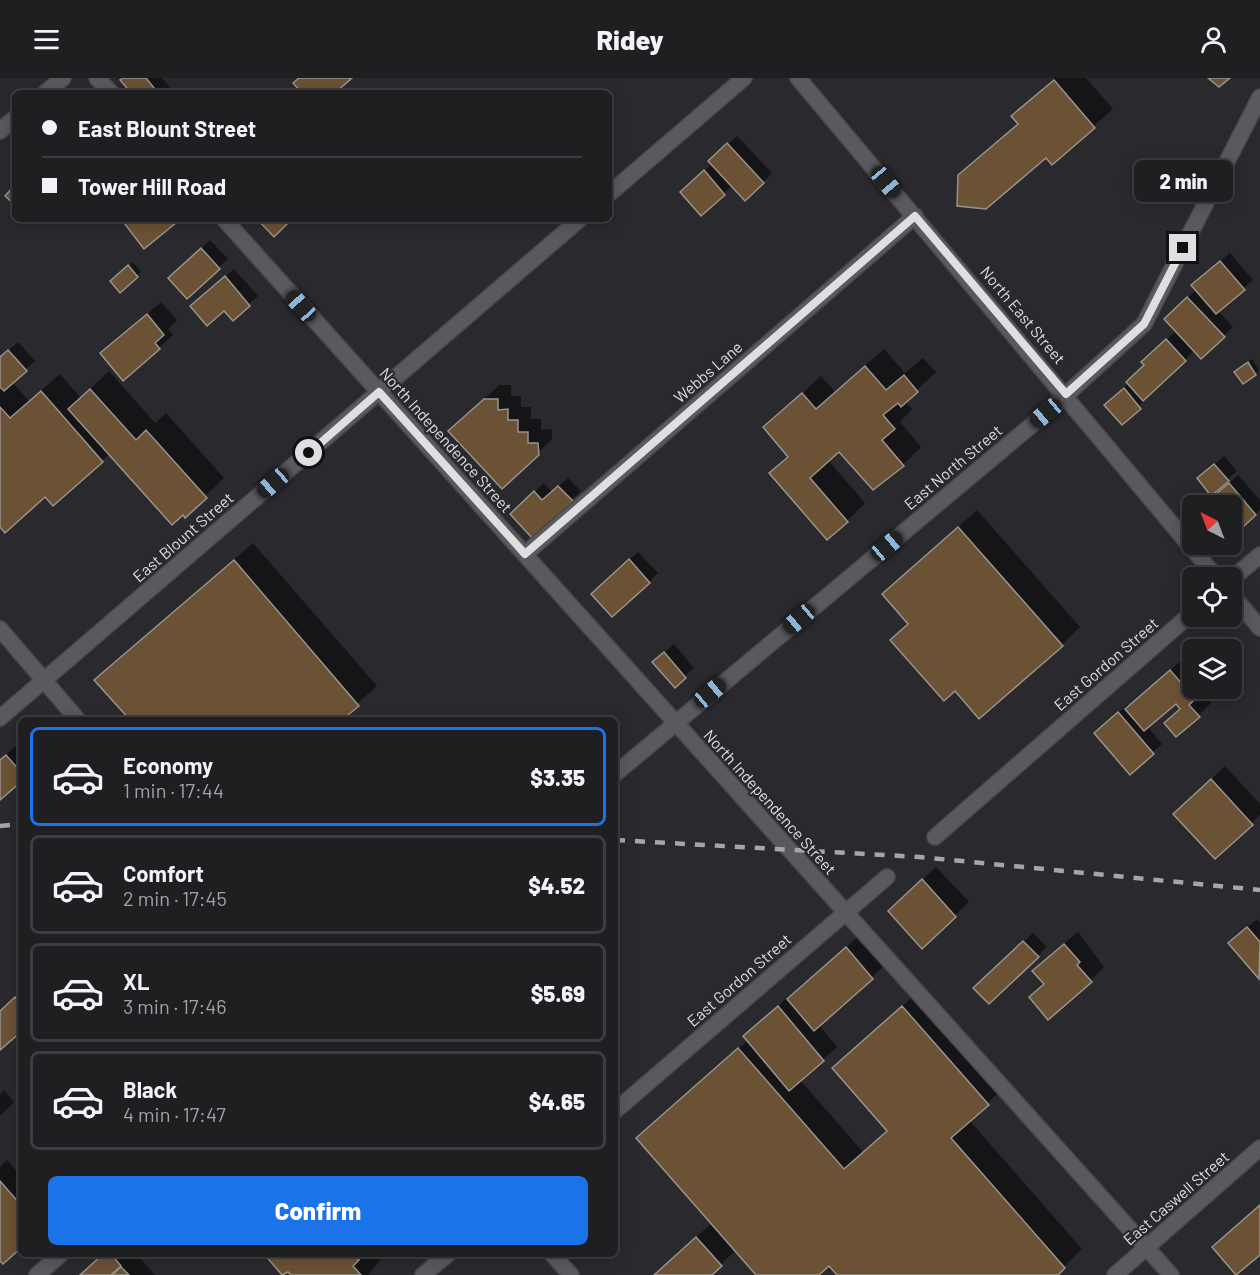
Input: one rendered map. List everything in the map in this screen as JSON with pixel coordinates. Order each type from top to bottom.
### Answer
[{"type":"street","points":[[49,90],[63,78]]},
{"type":"street","points":[[97,78],[108,90]]},
{"type":"street","points":[[612,191],[744,78]]},
{"type":"street","name":"North East Street","points":[[798,78],[1066,394],[1208,567]]},
{"type":"street","name":"East North Street","points":[[618,771],[1066,394],[1144,324],[1260,97]]},
{"type":"street","points":[[0,131],[12,121]]},
{"type":"street","name":"Webbs Lane","points":[[525,554],[915,216]]},
{"type":"street","name":"North Independence Street","points":[[227,222],[1171,1275]]},
{"type":"street","name":"East Blount Street","points":[[0,718],[577,222]]},
{"type":"street","points":[[1242,570],[1260,555]]},
{"type":"street","points":[[1242,607],[1260,628]]},
{"type":"street","name":"East Gordon Street","points":[[935,837],[1182,622]]},
{"type":"street","points":[[0,629],[76,717]]},
{"type":"street","name":"East Gordon Street","points":[[618,1108],[887,877]]},
{"type":"street","name":"East Caswell Street","points":[[1115,1275],[1260,1148]]},
{"type":"street","points":[[37,1275],[58,1257]]},
{"type":"street","points":[[423,1275],[444,1257]]},
{"type":"street","points":[[555,1257],[571,1275]]},
{"type":"building","points":[[146,78],[156,90],[128,90],[120,80]]},
{"type":"building","points":[[299,78],[352,78],[338,90],[299,90],[293,83]]},
{"type":"building","points":[[1208,78],[1230,78],[1219,87]]},
{"type":"building","points":[[1054,80],[1095,128],[1052,165],[1046,158],[986,209],[957,206],[958,175],[1018,124],[1011,116]]},
{"type":"building","points":[[727,143],[764,183],[745,201],[708,161]]},
{"type":"building","points":[[704,170],[725,195],[701,216],[680,192]]},
{"type":"building","points":[[12,188],[12,202],[5,196]]},
{"type":"building","points":[[123,222],[177,222],[144,249]]},
{"type":"building","points":[[260,222],[289,222],[274,237]]},
{"type":"building","points":[[201,248],[220,269],[187,299],[168,278]]},
{"type":"building","points":[[1220,261],[1245,290],[1216,314],[1191,285]]},
{"type":"building","points":[[128,265],[138,277],[120,293],[110,281]]},
{"type":"building","points":[[225,276],[250,306],[233,321],[224,311],[207,326],[190,306]]},
{"type":"building","points":[[1187,297],[1225,337],[1201,359],[1164,319]]},
{"type":"building","points":[[147,314],[164,335],[155,343],[160,349],[123,381],[100,353]]},
{"type":"building","points":[[1166,339],[1186,361],[1143,401],[1126,382],[1144,365],[1141,362]]},
{"type":"building","points":[[8,350],[27,371],[4,391],[0,387],[0,357]]},
{"type":"building","points":[[1248,362],[1256,375],[1243,384],[1234,372]]},
{"type":"building","points":[[865,366],[886,390],[904,375],[918,392],[901,407],[898,403],[883,415],[895,429],[882,440],[904,466],[873,490],[839,452],[810,478],[848,522],[827,540],[769,473],[788,457],[763,427],[802,393],[816,409]]},
{"type":"building","points":[[1124,388],[1141,409],[1122,425],[1104,405]]},
{"type":"building","points":[[90,389],[136,440],[146,430],[207,498],[185,518],[183,515],[172,525],[68,409]]},
{"type":"building","points":[[41,391],[103,462],[53,506],[45,497],[5,533],[0,527],[0,407],[10,418]]},
{"type":"building","points":[[484,399],[498,399],[498,410],[508,409],[508,420],[518,420],[518,432],[528,432],[528,443],[538,443],[539,455],[502,489],[448,431]]},
{"type":"building","points":[[1214,464],[1229,481],[1210,495],[1197,478]]},
{"type":"building","points":[[1229,483],[1239,495],[1215,495]]},
{"type":"building","points":[[558,486],[573,501],[533,539],[510,514],[534,491],[542,500]]},
{"type":"building","points":[[1242,498],[1256,515],[1242,528]]},
{"type":"building","points":[[958,527],[1063,646],[979,719],[955,691],[944,701],[890,640],[908,624],[882,594]]},
{"type":"building","points":[[629,559],[650,583],[612,617],[591,594]]},
{"type":"building","points":[[234,560],[359,706],[346,717],[127,717],[94,680]]},
{"type":"building","points":[[664,652],[686,678],[675,688],[652,662]]},
{"type":"building","points":[[1170,670],[1182,684],[1182,699],[1195,699],[1189,705],[1200,717],[1176,737],[1164,723],[1180,709],[1176,704],[1144,731],[1125,709]]},
{"type":"building","points":[[1118,712],[1154,754],[1130,775],[1094,733]]},
{"type":"building","points":[[6,755],[18,769],[18,785],[0,800],[0,760]]},
{"type":"building","points":[[1211,779],[1253,825],[1215,859],[1173,814]]},
{"type":"building","points":[[922,879],[956,917],[922,949],[888,911]]},
{"type":"building","points":[[1247,927],[1260,942],[1259,979],[1228,943]]},
{"type":"building","points":[[1023,941],[1039,957],[989,1004],[973,988]]},
{"type":"building","points":[[1064,944],[1080,962],[1077,965],[1092,982],[1048,1020],[1029,997],[1044,984],[1032,971]]},
{"type":"building","points":[[846,947],[873,979],[814,1031],[787,999]]},
{"type":"building","points":[[15,997],[18,1000],[18,1035],[0,1050],[0,1011]]},
{"type":"building","points":[[778,1006],[824,1061],[789,1091],[743,1036]]},
{"type":"building","points":[[902,1006],[989,1105],[951,1138],[1065,1268],[1058,1275],[837,1275],[829,1266],[819,1275],[756,1275],[636,1138],[738,1048],[844,1169],[887,1131],[832,1068]]},
{"type":"building","points":[[0,1181],[18,1202],[18,1251],[3,1264],[0,1261]]},
{"type":"building","points":[[1260,1205],[1260,1255],[1236,1275],[1212,1247]]},
{"type":"building","points":[[696,1237],[722,1266],[712,1275],[654,1275]]},
{"type":"building","points":[[100,1257],[114,1257],[121,1266],[111,1275],[80,1275]]},
{"type":"building","points":[[267,1257],[356,1257],[359,1260],[353,1266],[361,1275],[291,1275],[288,1272],[282,1275]]},
{"type":"building","points":[[121,1267],[129,1275],[112,1275]]},
{"type":"railway","points":[[0,826],[18,824]]},
{"type":"railway","points":[[618,840],[920,857],[1260,890]]},
{"type":"route","points":[[309,453],[379,392],[525,554],[915,216],[1066,394],[1144,324],[1183,248]]}]
